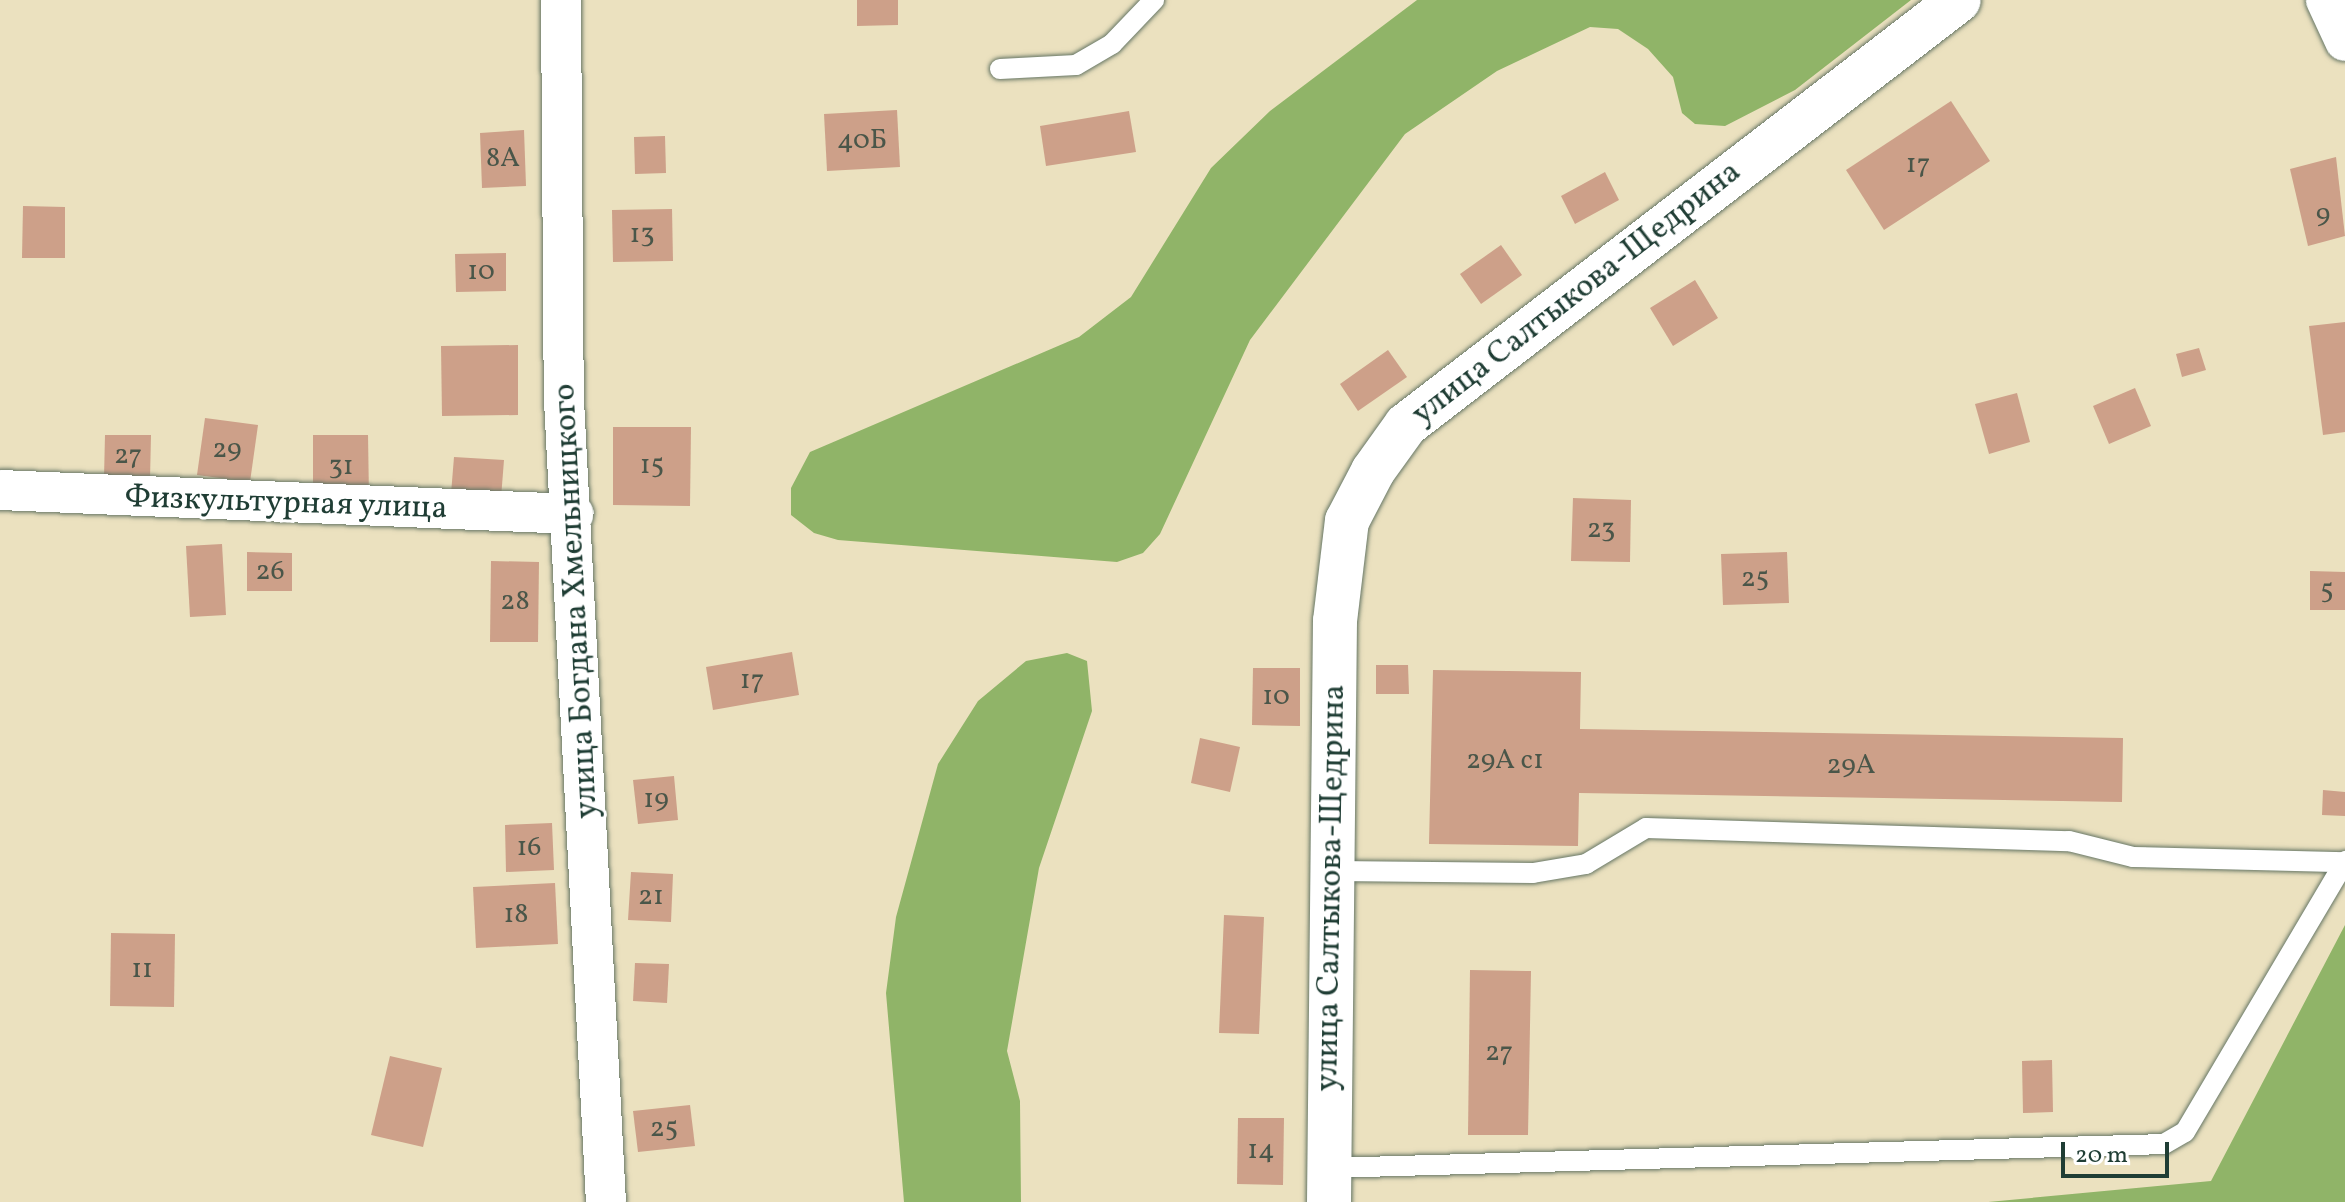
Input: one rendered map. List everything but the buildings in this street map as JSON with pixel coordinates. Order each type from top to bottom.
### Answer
[{"type":"street","name":"улица Богдана Хмельницкого","points":[[561,0],[559,230],[606,1202]]},
{"type":"street","name":"улица Салтыкова-Щедрина","points":[[1329,1185],[1335,871],[1335,621],[1347,521],[1373,471],[1406,425],[1959,0]]},
{"type":"street","points":[[2326,0],[2345,41]]},
{"type":"street","name":"Физкультурная улица","points":[[0,490],[573,514]]},
{"type":"lane","points":[[1000,69],[1076,65],[1112,44],[1154,0]]},
{"type":"lane","points":[[1329,1185],[2164,1144],[2185,1132],[2345,861],[2133,857],[2069,841],[1646,828],[1586,864],[1533,873],[1335,871]]},
{"type":"green space","points":[[1417,0],[1911,0],[1795,90],[1725,126],[1695,124],[1682,113],[1673,77],[1648,49],[1618,29],[1590,27],[1497,71],[1405,134],[1250,340],[1160,534],[1143,553],[1117,562],[838,540],[814,533],[791,515],[791,488],[810,452],[1079,337],[1131,297],[1211,168],[1270,111]]},
{"type":"green space","points":[[1067,653],[1087,661],[1092,711],[1039,868],[1007,1051],[1020,1101],[1021,1202],[904,1202],[886,993],[896,917],[938,764],[978,701],[1026,661]]},
{"type":"green space","points":[[2345,925],[2345,1202],[1988,1202],[2211,1181]]}]
